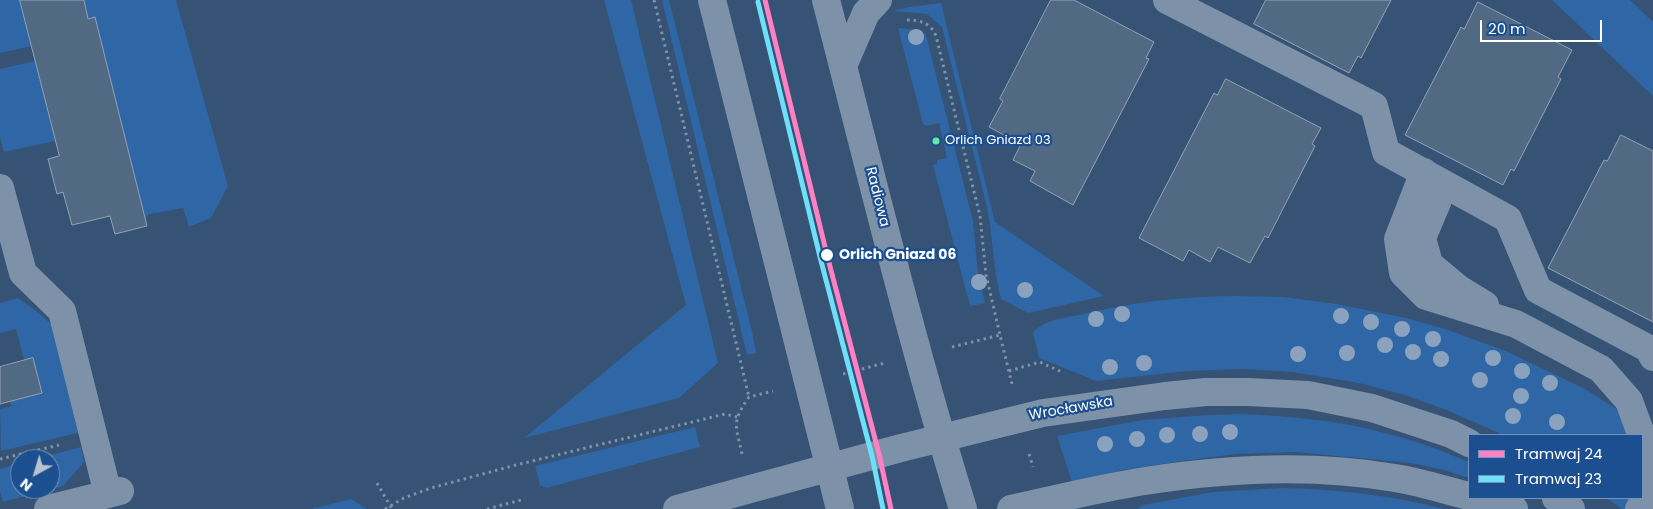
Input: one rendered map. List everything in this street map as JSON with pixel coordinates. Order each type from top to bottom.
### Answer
[{"type":"street","points":[[712,0],[840,509]]},
{"type":"street","name":"Radiowa","points":[[826,0],[941,439],[963,509]]},
{"type":"street","points":[[843,66],[866,13],[878,0]]},
{"type":"street","points":[[1167,0],[1374,106],[1386,152],[1508,219],[1538,290],[1650,349],[1653,357]]},
{"type":"street","points":[[1424,172],[1398,239],[1403,273],[1426,296],[1516,324]]},
{"type":"street","points":[[0,188],[23,273],[62,311],[93,437],[114,492],[48,509]]},
{"type":"street","points":[[1438,200],[1422,238],[1429,264],[1459,289],[1516,324],[1601,369],[1629,401],[1642,434]]},
{"type":"street","name":"Wrocławska","points":[[676,509],[900,448],[1043,413],[1111,402],[1206,392],[1308,395],[1334,399],[1372,408],[1416,422],[1451,434],[1468,442]]},
{"type":"street","points":[[1639,509],[1649,491],[1647,450],[1643,438]]},
{"type":"street","points":[[1011,509],[1145,481],[1243,470],[1340,471],[1380,475],[1468,496]]},
{"type":"street","points":[[1479,499],[1514,509]]},
{"type":"street","points":[[1557,499],[1571,509]]},
{"type":"path","points":[[654,0],[749,397],[737,417],[736,427],[740,446]]},
{"type":"path","points":[[904,20],[917,20],[924,23],[932,28],[936,36],[980,216],[986,275],[1013,386]]},
{"type":"path","points":[[954,346],[1000,335]]},
{"type":"path","points":[[848,372],[890,362]]},
{"type":"path","points":[[749,397],[767,393]]},
{"type":"path","points":[[385,509],[418,492],[516,465],[725,414],[737,417]]},
{"type":"path","points":[[0,459],[93,437]]},
{"type":"path","points":[[377,483],[392,507]]},
{"type":"path","points":[[488,509],[525,499]]},
{"type":"shaded area","points":[[0,0],[20,0],[31,46],[0,53]]},
{"type":"shaded area","points":[[84,0],[176,0],[228,186],[211,218],[189,227],[183,208],[149,214],[145,218],[95,17],[88,19]]},
{"type":"shaded area","points":[[604,0],[631,0],[718,363],[679,398],[524,438],[686,305]]},
{"type":"shaded area","points":[[662,0],[669,0],[756,353],[747,355]]},
{"type":"shaded area","points":[[1552,0],[1630,0],[1653,22],[1653,96]]},
{"type":"shaded area","points":[[941,3],[995,222],[1104,296],[1028,313],[1001,299],[987,207],[942,27],[927,14],[893,11]]},
{"type":"shaded area","points":[[898,28],[921,30],[926,35],[973,221],[978,273],[985,303],[970,306],[933,165],[937,164],[937,160],[947,158],[939,123],[926,126],[923,124]]},
{"type":"shaded area","points":[[35,61],[55,141],[4,152],[0,137],[0,69]]},
{"type":"shaded area","points":[[1234,296],[1284,297],[1337,304],[1406,318],[1445,329],[1506,351],[1585,389],[1624,414],[1632,434],[1501,434],[1449,411],[1408,396],[1359,383],[1292,372],[1242,369],[1187,371],[1096,381],[1039,358],[1033,332],[1043,324],[1098,310],[1195,298]]},
{"type":"shaded area","points":[[18,298],[52,325],[78,433],[1,451],[0,409],[11,406],[10,401],[42,393],[33,358],[24,360],[16,329],[0,333],[0,303]]},
{"type":"shaded area","points":[[1240,414],[1295,417],[1367,429],[1428,446],[1468,462],[1468,478],[1411,463],[1295,452],[1236,454],[1182,461],[1122,470],[1073,485],[1057,436],[1142,420]]},
{"type":"shaded area","points":[[695,427],[700,447],[546,488],[540,485],[535,466]]},
{"type":"shaded area","points":[[81,447],[84,462],[63,486],[60,487],[60,453]]},
{"type":"shaded area","points":[[10,466],[10,499],[14,499],[3,502],[0,492],[0,469]]},
{"type":"shaded area","points":[[1281,488],[1363,494],[1404,500],[1444,509],[1137,509],[1143,505],[1213,492]]},
{"type":"shaded area","points":[[351,499],[367,509],[311,509]]},
{"type":"shaded area","points":[[1607,499],[1631,499],[1625,509]]},
{"type":"building","points":[[20,0],[84,0],[88,19],[95,17],[147,226],[115,234],[110,216],[72,225],[63,192],[57,194],[48,159],[59,156]]},
{"type":"building","points":[[1051,0],[1074,0],[1154,42],[1146,58],[1149,59],[1073,205],[1030,181],[1035,171],[1013,160],[1021,144],[989,127],[1003,101],[1000,99]]},
{"type":"building","points":[[1266,0],[1391,0],[1361,58],[1358,56],[1349,73],[1254,24]]},
{"type":"building","points":[[1478,2],[1572,50],[1558,77],[1561,79],[1514,171],[1511,169],[1503,185],[1405,135],[1461,27],[1464,29]]},
{"type":"building","points":[[1226,79],[1321,128],[1312,144],[1315,146],[1268,238],[1265,236],[1250,263],[1218,247],[1210,262],[1189,250],[1183,261],[1139,238],[1214,93],[1217,95]]},
{"type":"building","points":[[1621,135],[1653,151],[1653,322],[1548,268],[1604,160],[1607,161]]},
{"type":"building","points":[[33,358],[42,393],[0,404],[0,367]]},
{"type":"tram line","name":"24","points":[[765,0],[827,255],[879,454],[891,509]]},
{"type":"tram line","name":"23","points":[[758,2],[820,257],[872,456],[883,509]]},
{"type":"place","name":"Orlich Gniazd 03","points":[[936,141]]},
{"type":"place","name":"Orlich Gniazd 06","points":[[827,255]]}]
